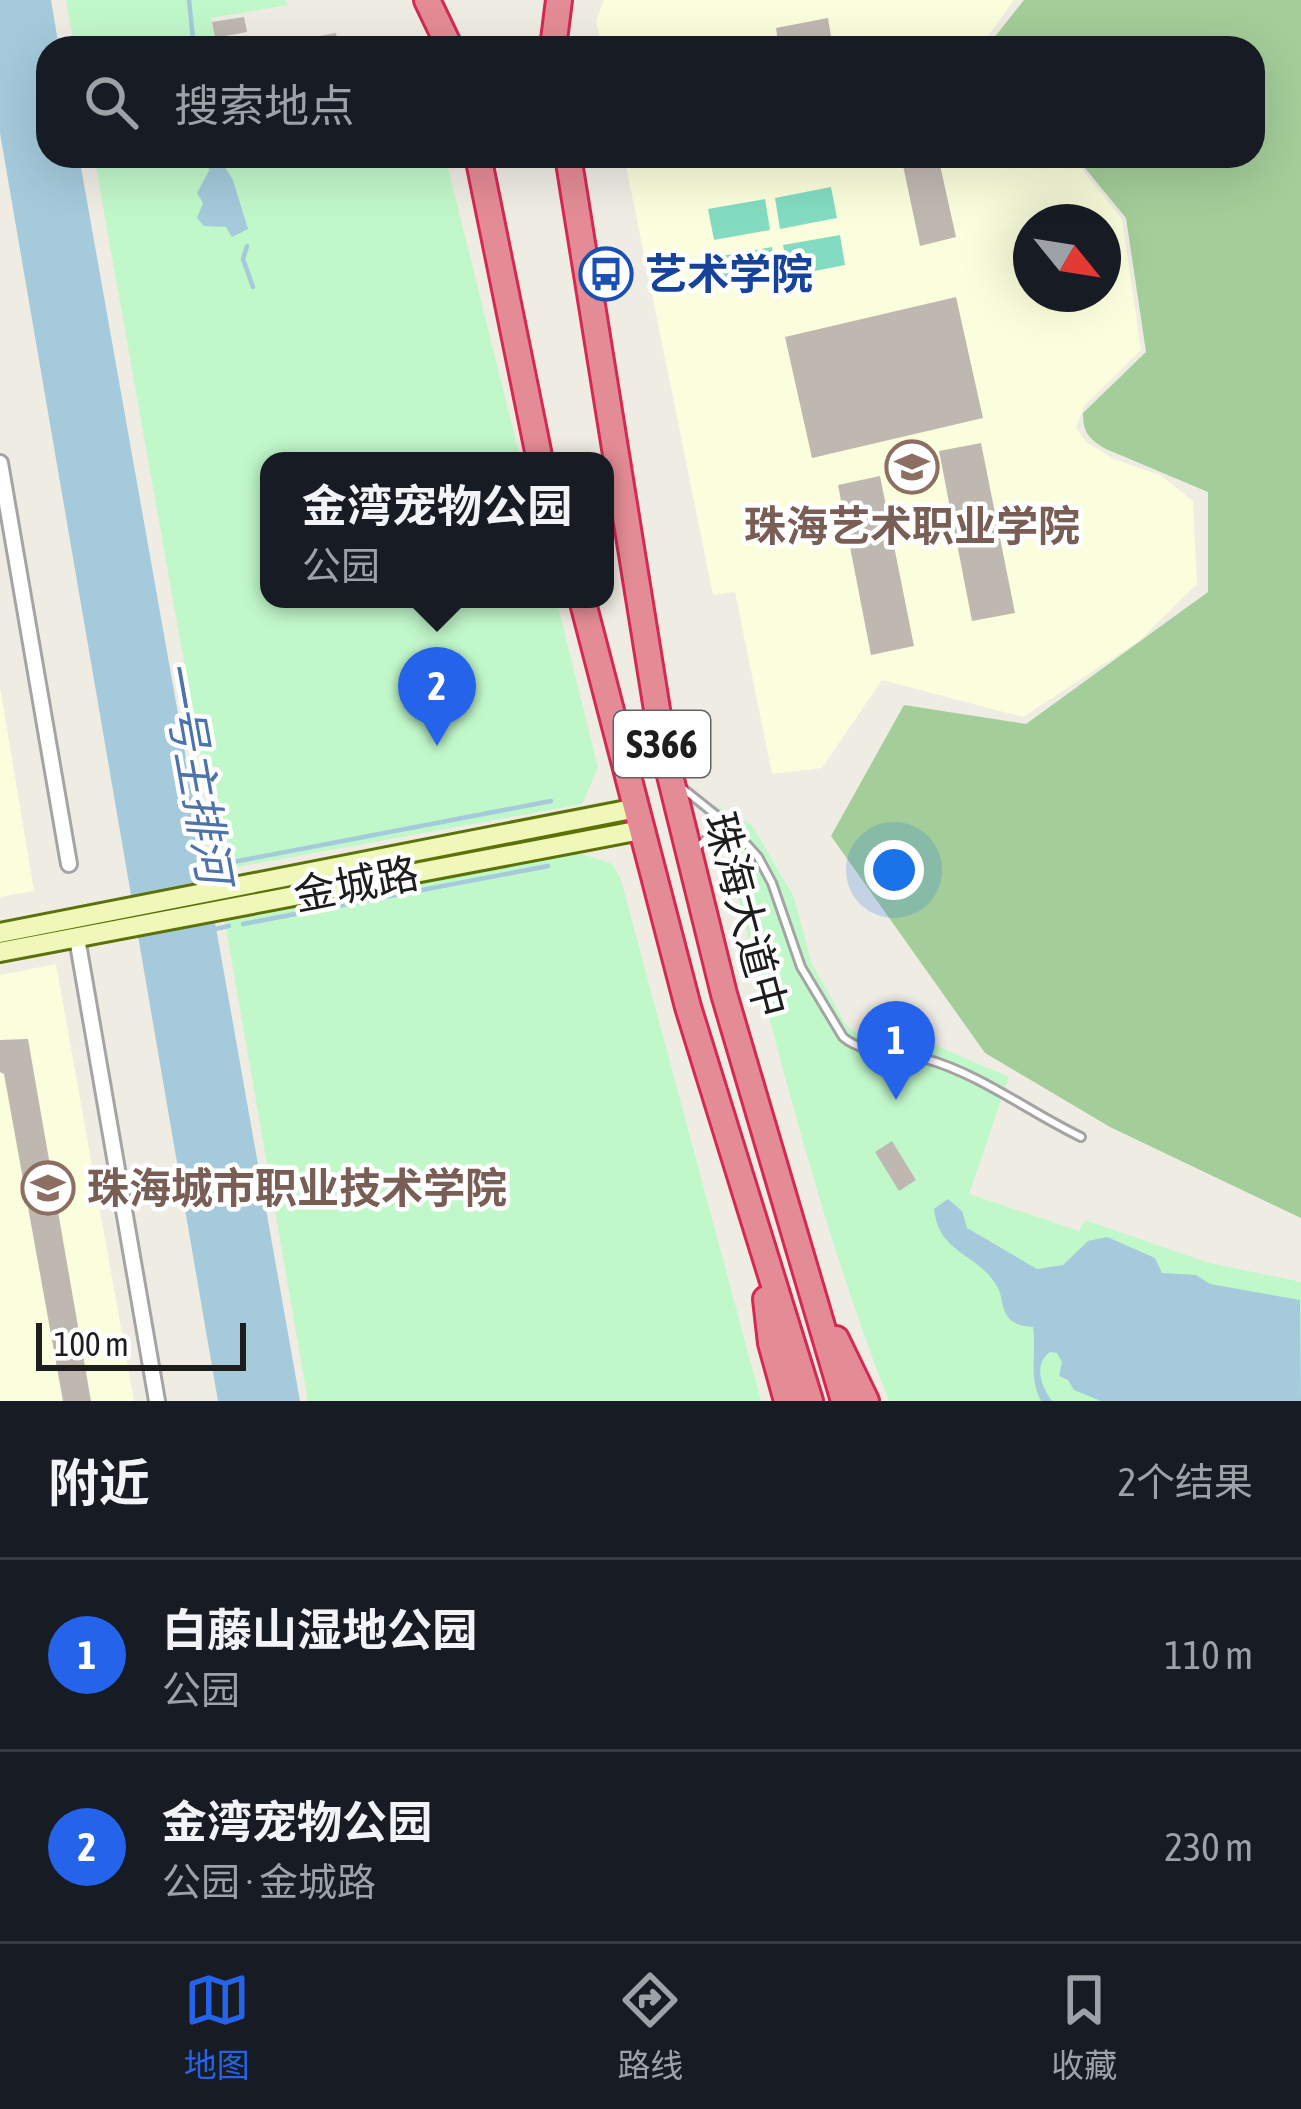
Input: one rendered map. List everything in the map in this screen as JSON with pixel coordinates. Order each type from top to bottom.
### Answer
[{"type":"highway","points":[[427,0],[447,36]]},
{"type":"highway","points":[[448,0],[452,36]]},
{"type":"highway","points":[[544,0],[550,36]]},
{"type":"highway","points":[[554,36],[560,0]]},
{"type":"highway","points":[[480,168],[538,452]]},
{"type":"highway","name":"珠海大道中","points":[[570,168],[669,776],[724,994],[844,1401]]},
{"type":"highway","name":"珠海大道中","points":[[584,608],[688,1007],[810,1401]]},
{"type":"highway","points":[[760,1249],[771,1342],[787,1401]]},
{"type":"highway","points":[[822,1317],[844,1351],[866,1401]]},
{"type":"street","points":[[0,464],[69,864]]},
{"type":"street","name":"金城路","points":[[0,952],[135,917],[212,891],[639,819]]},
{"type":"street","name":"金城路","points":[[135,917],[215,911],[639,819]]},
{"type":"street","points":[[88,929],[158,1401]]},
{"type":"street","name":"金城路","points":[[0,933],[88,929]]},
{"type":"lane","points":[[669,776],[740,838],[772,883],[801,967],[853,1046],[922,1058],[962,1072],[1081,1137]]},
{"type":"lane","points":[[688,856],[718,829],[740,838]]},
{"type":"shaded area","points":[[604,0],[1014,0],[988,36],[599,36],[596,21]]},
{"type":"shaded area","name":"珠海艺术职业学院","points":[[626,168],[1081,168],[1110,204],[1013,204],[1013,312],[1121,312],[1121,218],[1141,350],[1084,406],[1076,428],[1086,442],[1114,459],[1160,475],[1193,501],[1197,584],[1139,641],[1023,717],[882,680],[822,768],[772,774],[735,592],[713,595]]},
{"type":"shaded area","points":[[0,687],[34,891],[0,897]]},
{"type":"shaded area","name":"珠海城市职业技术学院","points":[[56,964],[134,1401],[0,1401],[0,975]]},
{"type":"green space","points":[[66,0],[286,0],[288,5],[211,18],[213,36],[73,36]]},
{"type":"green space","points":[[1024,0],[1301,0],[1301,1218],[1110,1127],[985,1053],[831,836],[904,705],[1026,724],[1208,592],[1208,492],[1106,449],[1084,426],[1083,413],[1146,352],[1126,218],[1121,204],[1114,204],[1085,168],[1265,168],[1265,36],[996,36]]},
{"type":"green space","points":[[96,168],[448,168],[519,452],[260,452],[260,608],[558,608],[598,768],[582,804],[221,870]]},
{"type":"green space","points":[[831,187],[837,218],[780,229],[775,198]]},
{"type":"green space","points":[[765,199],[770,230],[714,240],[708,209]]},
{"type":"green space","points":[[840,235],[845,265],[789,276],[783,245]]},
{"type":"green space","points":[[772,247],[778,278],[722,288],[716,257]]},
{"type":"green space","points":[[714,805],[751,824],[794,897],[811,962],[846,1025],[859,1035],[930,1043],[1009,1077],[969,1194],[1079,1231],[1085,1220],[1209,1263],[1301,1282],[1301,1401],[889,1401],[814,1180]]},
{"type":"green space","points":[[576,852],[612,864],[621,880],[761,1401],[308,1401],[225,922]]},
{"type":"water","points":[[0,0],[51,0],[57,36],[36,36],[36,168],[81,168],[300,1401],[218,1401],[0,133]]},
{"type":"water","points":[[210,168],[225,168],[248,229],[232,237],[226,227],[204,226],[197,218],[203,203],[197,193]]},
{"type":"water","points":[[948,1199],[962,1211],[967,1228],[1037,1269],[1063,1265],[1088,1241],[1107,1237],[1155,1258],[1162,1273],[1196,1275],[1210,1284],[1300,1300],[1301,1401],[1101,1401],[1074,1390],[1059,1376],[1062,1362],[1057,1353],[1050,1352],[1040,1376],[1052,1401],[1041,1401],[1034,1374],[1033,1327],[1009,1319],[990,1276],[943,1236],[934,1209]]},
{"type":"building","points":[[244,17],[247,32],[215,36],[212,22]]},
{"type":"building","points":[[828,18],[831,36],[777,36],[776,28]]},
{"type":"building","points":[[904,168],[941,168],[956,237],[920,246]]},
{"type":"building","points":[[956,297],[983,418],[812,458],[785,337]]},
{"type":"building","points":[[981,443],[1015,613],[972,621],[939,451]]},
{"type":"building","points":[[880,476],[914,646],[871,655],[838,485]]},
{"type":"building","points":[[28,1039],[91,1401],[63,1401],[0,1072],[0,1040]]},
{"type":"building","points":[[892,1141],[916,1180],[899,1191],[875,1152]]},
{"type":"waterway","points":[[189,0],[193,36]]},
{"type":"waterway","points":[[211,168],[213,172]]},
{"type":"waterway","points":[[247,246],[243,259],[253,287]]},
{"type":"waterway","name":"一号主排河","points":[[233,862],[551,801]]},
{"type":"waterway","points":[[243,924],[548,866]]},
{"type":"waterway","points":[[211,930],[229,926]]},
{"type":"place","name":"艺术学院","points":[[606,274]]},
{"type":"place","name":"珠海艺术职业学院","points":[[912,467]]},
{"type":"place","name":"金湾宠物公园","points":[[437,746]]},
{"type":"place","name":"白藤山湿地公园","points":[[896,1100]]},
{"type":"place","name":"珠海城市职业技术学院","points":[[48,1188]]}]
